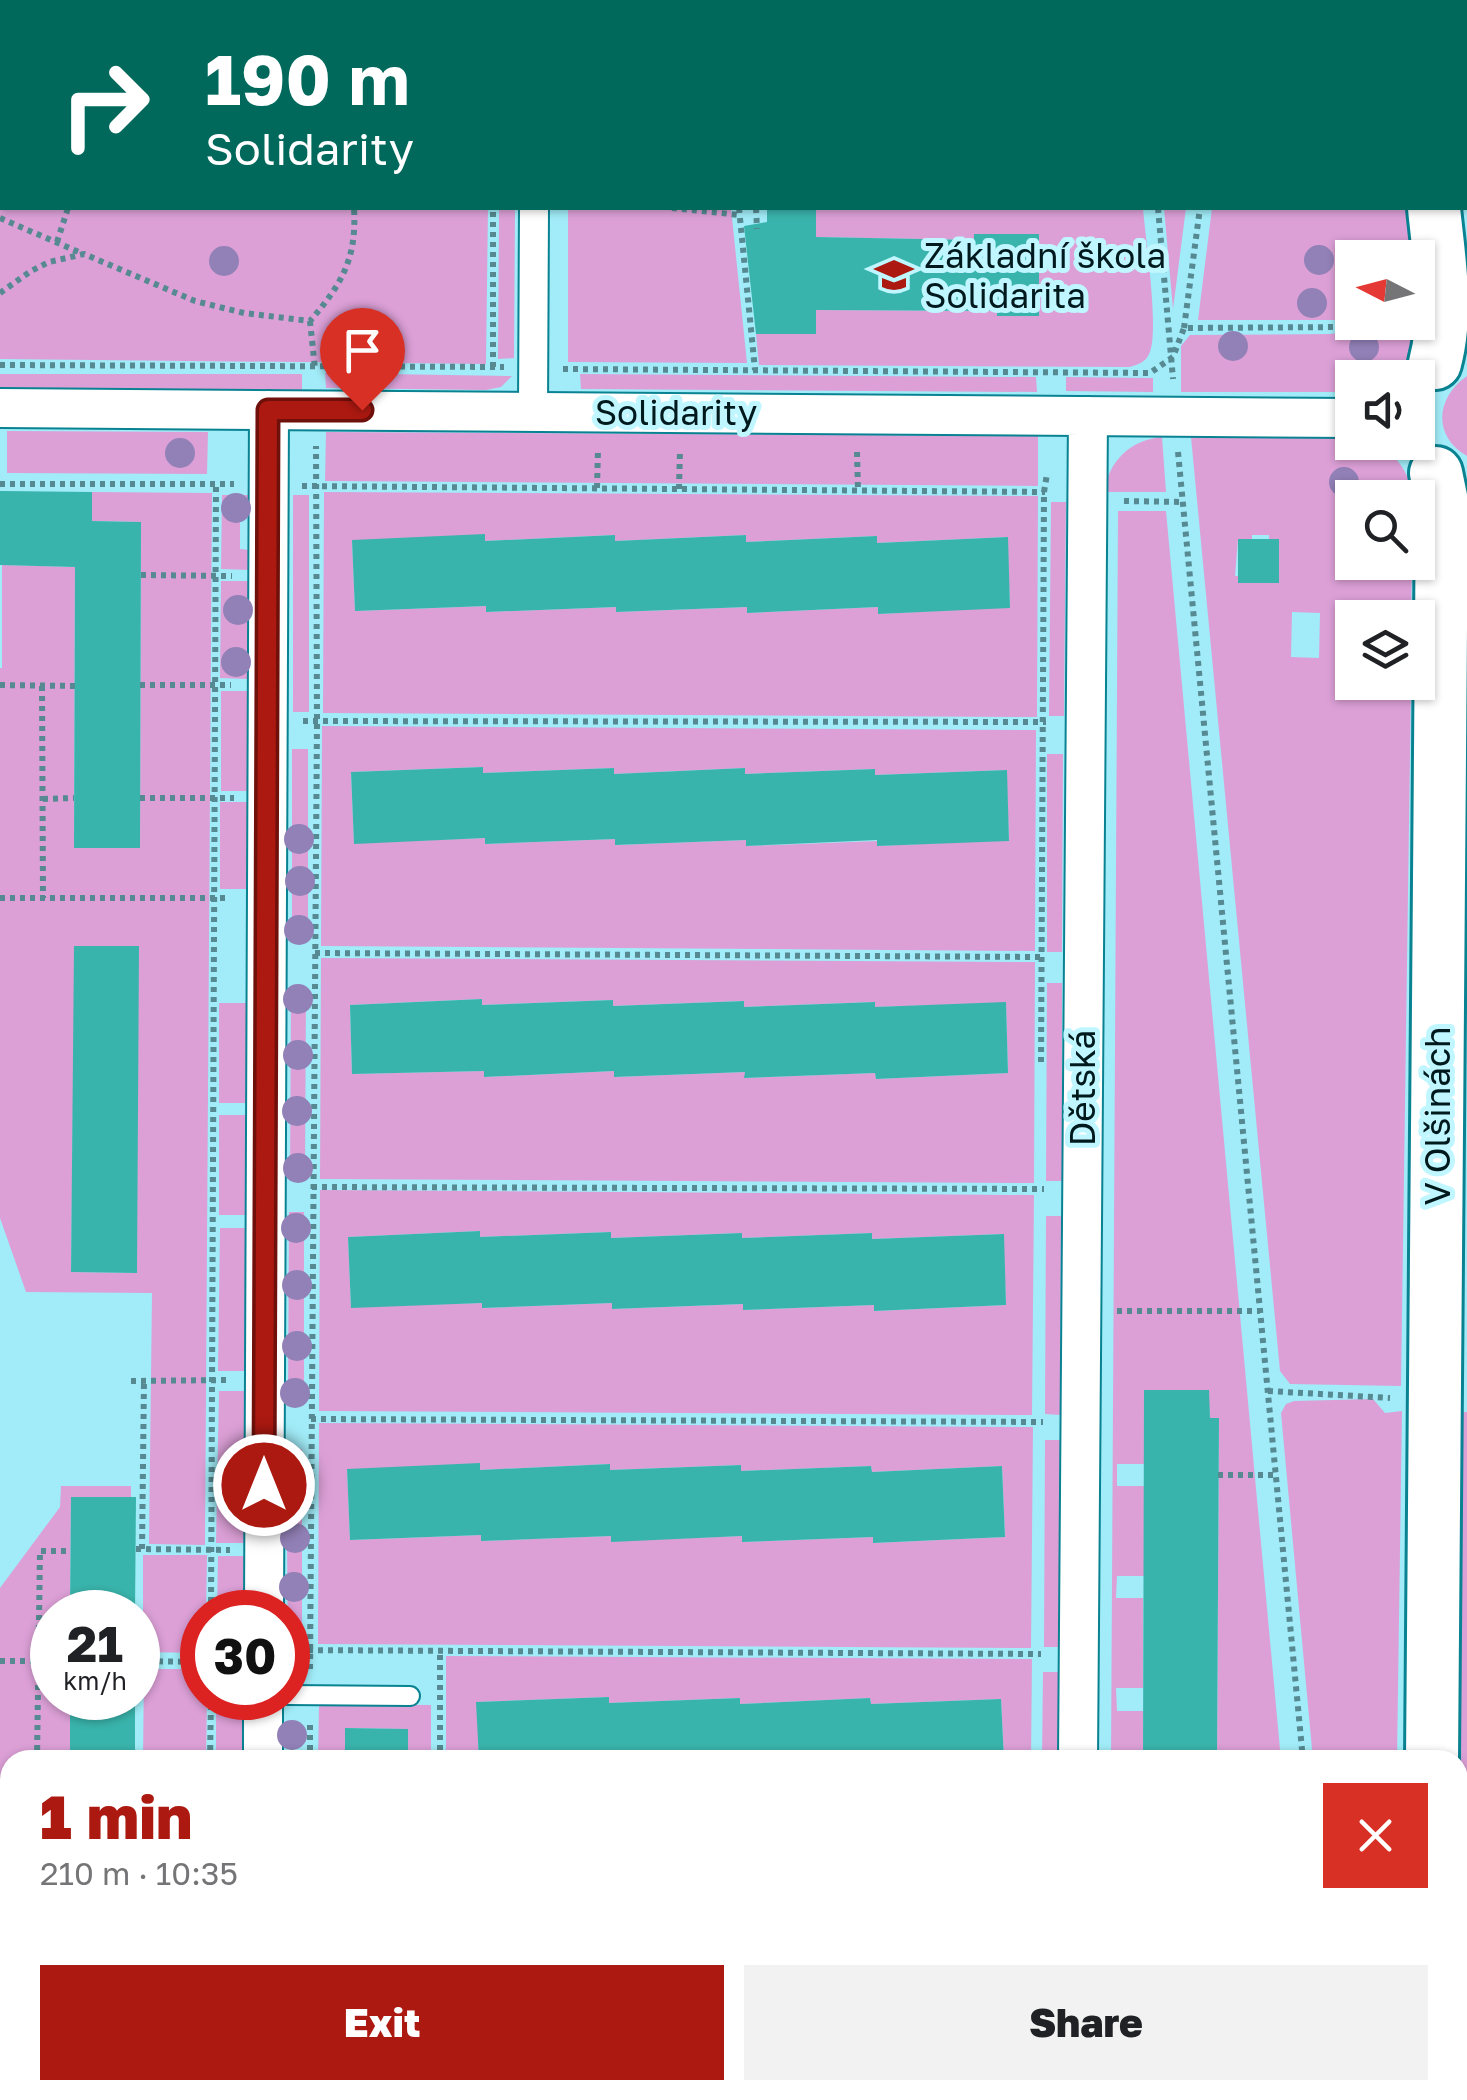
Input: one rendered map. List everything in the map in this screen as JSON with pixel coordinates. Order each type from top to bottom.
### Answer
[{"type":"main road","points":[[1434,210],[1444,303],[1440,367]]},
{"type":"main road","name":"V Olšinách","points":[[1432,1750],[1440,468]]},
{"type":"street","points":[[533,412],[534,210]]},
{"type":"street","name":"Solidarity","points":[[0,408],[1335,418]]},
{"type":"street","points":[[264,1590],[268,410]]},
{"type":"street","name":"Dětská","points":[[1078,1750],[1088,416]]},
{"type":"street","points":[[263,1750],[264,1720]]},
{"type":"lane","points":[[310,1696],[410,1696]]},
{"type":"path","points":[[57,242],[67,210]]},
{"type":"path","points":[[316,378],[310,321],[341,280],[350,256],[354,210]]},
{"type":"path","points":[[492,367],[493,210]]},
{"type":"path","points":[[756,210],[757,230]]},
{"type":"path","points":[[1158,210],[1174,395]]},
{"type":"path","points":[[552,369],[1150,373],[1173,357],[1184,328],[1200,210]]},
{"type":"path","points":[[740,211],[755,370]]},
{"type":"path","points":[[0,218],[195,301],[244,314],[310,321]]},
{"type":"path","points":[[0,294],[31,270],[84,254]]},
{"type":"path","points":[[1184,328],[1335,326]]},
{"type":"path","points":[[0,365],[514,368]]},
{"type":"path","points":[[316,432],[310,1650],[1078,1654]]},
{"type":"path","points":[[1176,436],[1302,1750]]},
{"type":"path","points":[[0,484],[250,484]]},
{"type":"path","points":[[211,1590],[216,484]]},
{"type":"path","points":[[288,485],[1055,492]]},
{"type":"path","points":[[1119,501],[1183,502]]},
{"type":"path","points":[[141,575],[268,576]]},
{"type":"path","points":[[0,685],[75,686]]},
{"type":"path","points":[[140,685],[215,685],[317,721],[1086,722]]},
{"type":"path","points":[[42,686],[42,898]]},
{"type":"path","points":[[43,799],[74,798]]},
{"type":"path","points":[[140,798],[267,798]]},
{"type":"path","points":[[0,898],[267,898]]},
{"type":"path","points":[[266,955],[1083,957]]},
{"type":"path","points":[[266,1186],[1082,1189]]},
{"type":"path","points":[[1080,1311],[1260,1311]]},
{"type":"path","points":[[144,1380],[139,1549],[264,1550]]},
{"type":"path","points":[[131,1381],[265,1380]]},
{"type":"path","points":[[1268,1391],[1401,1398]]},
{"type":"path","points":[[264,1419],[1080,1423]]},
{"type":"path","points":[[1218,1474],[1276,1475]]},
{"type":"path","points":[[39,1590],[40,1551],[71,1551]]},
{"type":"path","points":[[0,1661],[30,1662]]},
{"type":"path","points":[[37,1720],[37,1750]]},
{"type":"path","points":[[210,1750],[211,1720]]},
{"type":"path","points":[[310,1720],[310,1750]]},
{"type":"shaded area","points":[[0,210],[488,210],[486,364],[0,359]]},
{"type":"shaded area","points":[[499,210],[515,210],[514,358],[498,359]]},
{"type":"shaded area","points":[[568,210],[731,210],[747,363],[568,362]]},
{"type":"shaded area","points":[[816,210],[1143,210],[1153,326],[1149,354],[1130,367],[759,365],[756,334],[815,334],[816,310],[997,311],[997,316],[1039,316],[1039,234],[975,234],[974,240],[816,237]]},
{"type":"shaded area","points":[[1164,210],[1186,210],[1173,309]]},
{"type":"shaded area","points":[[1212,210],[1416,210],[1415,240],[1335,240],[1335,320],[1198,320]]},
{"type":"shaded area","points":[[1335,333],[1335,340],[1414,340],[1408,360],[1335,360],[1335,392],[1181,392],[1181,346],[1190,335]]},
{"type":"shaded area","points":[[325,373],[512,376],[501,387],[486,390],[326,388]]},
{"type":"shaded area","points":[[0,374],[302,374],[302,390],[0,390]]},
{"type":"shaded area","points":[[580,374],[1036,377],[1037,392],[581,389]]},
{"type":"shaded area","points":[[1467,376],[1467,456],[1448,438],[1442,416],[1449,395]]},
{"type":"shaded area","points":[[1066,377],[1153,378],[1153,392],[1066,391]]},
{"type":"shaded area","points":[[7,431],[208,432],[207,474],[7,473]]},
{"type":"shaded area","points":[[326,432],[1038,436],[1038,486],[325,481]]},
{"type":"shaded area","points":[[1162,437],[1166,492],[1104,492],[1111,471],[1123,454],[1140,442]]},
{"type":"shaded area","points":[[1191,437],[1335,438],[1335,460],[1396,460],[1409,480],[1335,480],[1335,580],[1412,580],[1411,600],[1335,600],[1335,700],[1411,700],[1401,1386],[1290,1384],[1280,1371]],"holes":[[[1269,535],[1269,539],[1279,539],[1238,583],[1238,539]],[[1292,612],[1320,613],[1319,658],[1291,657]]]},
{"type":"shaded area","points":[[92,492],[212,493],[205,1545],[149,1544],[152,1293],[26,1292],[0,1218],[2,565],[75,567],[74,847],[140,848],[141,522],[92,521]],"holes":[[[75,946],[138,946],[136,1273],[71,1272]]]},
{"type":"shaded area","points":[[324,492],[1038,496],[1037,717],[323,713]],"holes":[[[614,535],[615,541],[745,535],[746,542],[876,536],[877,543],[1007,537],[1010,607],[879,614],[878,607],[748,613],[747,607],[617,612],[616,607],[486,612],[486,606],[355,611],[352,540],[485,541]]]},
{"type":"shaded area","points":[[222,495],[251,495],[250,516],[240,517],[240,549],[250,550],[250,570],[221,569]]},
{"type":"shaded area","points":[[293,495],[309,495],[309,712],[293,712]]},
{"type":"shaded area","points":[[1051,502],[1066,502],[1064,716],[1049,716]]},
{"type":"shaded area","points":[[1118,511],[1166,511],[1280,1750],[1217,1750],[1219,1418],[1210,1418],[1208,1390],[1144,1391],[1144,1464],[1117,1464],[1117,1486],[1144,1486],[1144,1576],[1117,1576],[1116,1598],[1143,1598],[1143,1688],[1116,1688],[1117,1711],[1143,1711],[1143,1750],[1111,1750]]},
{"type":"shaded area","points":[[221,581],[249,581],[248,679],[220,678]]},
{"type":"shaded area","points":[[221,691],[249,691],[249,791],[221,791]]},
{"type":"shaded area","points":[[322,726],[1036,730],[1035,951],[321,946]],"holes":[[[482,767],[483,773],[613,768],[614,774],[744,768],[745,774],[874,769],[875,775],[1006,770],[1009,840],[877,846],[877,841],[747,846],[746,840],[616,845],[615,839],[485,844],[485,838],[354,843],[351,772]]]},
{"type":"shaded area","points":[[292,749],[308,749],[308,940],[292,940]]},
{"type":"shaded area","points":[[1047,754],[1063,754],[1062,952],[1047,952]]},
{"type":"shaded area","points":[[220,802],[248,802],[248,889],[220,889]]},
{"type":"shaded area","points":[[321,958],[1035,962],[1034,1183],[320,1179]],"holes":[[[481,999],[482,1005],[612,1000],[613,1006],[743,1001],[744,1007],[874,1002],[875,1007],[1006,1003],[1008,1073],[876,1079],[875,1073],[745,1078],[745,1072],[615,1077],[614,1071],[484,1077],[484,1071],[352,1074],[350,1005]]]},
{"type":"shaded area","points":[[1047,983],[1062,983],[1062,1181],[1046,1181]]},
{"type":"shaded area","points":[[291,986],[306,986],[305,1178],[290,1178]]},
{"type":"shaded area","points":[[219,1003],[247,1003],[247,1103],[219,1103]]},
{"type":"shaded area","points":[[219,1115],[247,1115],[247,1215],[219,1215]]},
{"type":"shaded area","points":[[320,1190],[1034,1195],[1032,1415],[319,1411]],"holes":[[[480,1231],[480,1237],[611,1232],[611,1238],[741,1233],[742,1238],[872,1233],[872,1239],[1003,1234],[1006,1305],[875,1311],[874,1305],[744,1310],[743,1304],[613,1309],[612,1303],[483,1308],[482,1303],[351,1307],[348,1237]]]},
{"type":"shaded area","points":[[289,1212],[304,1212],[304,1404],[288,1404]]},
{"type":"shaded area","points":[[1046,1216],[1061,1216],[1060,1415],[1045,1414]]},
{"type":"shaded area","points":[[220,1228],[248,1228],[246,1371],[218,1371]]},
{"type":"shaded area","points":[[219,1391],[247,1391],[244,1543],[216,1543]]},
{"type":"shaded area","points":[[1373,1399],[1385,1413],[1402,1411],[1397,1750],[1312,1750],[1281,1413],[1286,1404]]},
{"type":"shaded area","points":[[1445,1411],[1467,1412],[1467,1750],[1458,1750]]},
{"type":"shaded area","points":[[319,1423],[1033,1427],[1031,1648],[318,1644]],"holes":[[[610,1464],[610,1470],[740,1465],[741,1471],[871,1466],[872,1472],[1002,1466],[1005,1537],[874,1543],[873,1537],[743,1542],[742,1536],[612,1541],[611,1536],[482,1541],[481,1535],[350,1540],[347,1469],[480,1470]]]},
{"type":"shaded area","points":[[1045,1440],[1060,1440],[1059,1647],[1044,1647]]},
{"type":"shaded area","points":[[286,1449],[302,1449],[302,1590],[287,1590]]},
{"type":"shaded area","points":[[61,1486],[131,1486],[131,1497],[71,1498],[70,1590],[30,1590],[30,1720],[70,1720],[70,1750],[0,1750],[0,1588],[60,1507]]},
{"type":"shaded area","points":[[143,1555],[207,1555],[206,1590],[180,1590],[180,1653],[160,1652],[160,1590],[143,1590]]},
{"type":"shaded area","points":[[218,1556],[245,1556],[244,1590],[217,1590]]},
{"type":"shaded area","points":[[446,1656],[1032,1659],[1031,1750],[1004,1750],[1001,1699],[871,1704],[870,1698],[740,1704],[739,1698],[609,1703],[609,1697],[477,1702],[479,1750],[446,1750]]},
{"type":"shaded area","points":[[160,1669],[180,1669],[180,1720],[207,1720],[206,1750],[143,1750],[143,1720],[160,1720]]},
{"type":"shaded area","points":[[1043,1672],[1058,1672],[1058,1750],[1042,1750]]},
{"type":"shaded area","points":[[319,1704],[431,1705],[431,1750],[408,1750],[407,1729],[346,1728],[345,1750],[318,1750]]},
{"type":"shaded area","points":[[216,1720],[244,1720],[243,1750],[216,1750]]},
{"type":"building","name":"Základní škola Solidarita","points":[[767,210],[816,210],[816,237],[974,240],[974,234],[1039,234],[1039,316],[997,316],[997,311],[816,310],[816,334],[756,334],[744,226],[767,222]]},
{"type":"building","points":[[0,491],[92,492],[92,521],[141,522],[140,848],[74,848],[75,567],[0,565]]},
{"type":"building","points":[[485,534],[485,541],[615,535],[615,541],[746,535],[746,542],[877,536],[877,543],[1008,537],[1010,608],[878,614],[878,607],[747,613],[747,607],[486,612],[486,606],[355,611],[352,540]]},
{"type":"building","points":[[1238,539],[1279,539],[1279,583],[1238,583]]},
{"type":"building","points":[[483,767],[483,773],[614,768],[614,774],[745,768],[745,774],[875,769],[875,775],[1007,770],[1009,841],[877,846],[877,840],[746,846],[746,840],[615,845],[615,839],[485,844],[485,838],[354,844],[351,772]]},
{"type":"building","points":[[74,946],[139,946],[137,1273],[71,1272]]},
{"type":"building","points":[[482,999],[482,1005],[613,1000],[613,1006],[744,1001],[744,1007],[1006,1002],[1008,1073],[876,1079],[875,1073],[744,1078],[745,1072],[614,1077],[614,1071],[484,1077],[484,1071],[352,1074],[350,1005]]},
{"type":"building","points":[[480,1231],[480,1237],[611,1232],[611,1238],[742,1233],[742,1238],[872,1233],[872,1239],[1004,1234],[1006,1305],[874,1311],[874,1305],[743,1310],[743,1304],[612,1309],[612,1303],[351,1308],[348,1237]]},
{"type":"building","points":[[1144,1390],[1209,1390],[1210,1418],[1219,1418],[1217,1750],[1143,1750]]},
{"type":"building","points":[[480,1463],[480,1470],[610,1464],[610,1470],[741,1465],[741,1471],[871,1466],[872,1472],[1002,1466],[1005,1537],[873,1543],[873,1537],[742,1542],[742,1536],[611,1542],[611,1536],[481,1541],[481,1535],[350,1540],[347,1469]]},
{"type":"building","points":[[71,1497],[136,1497],[135,1590],[70,1590]]},
{"type":"building","points":[[609,1697],[609,1703],[740,1698],[740,1704],[870,1698],[871,1704],[1001,1699],[1004,1750],[478,1750],[476,1702]]},
{"type":"building","points":[[70,1720],[135,1720],[135,1750],[70,1750]]},
{"type":"building","points":[[345,1728],[408,1729],[408,1750],[345,1750]]},
{"type":"place","name":"Základní škola Solidarita","points":[[894,275]]},
{"type":"route","points":[[264,1485],[268,410],[362,410]]}]
